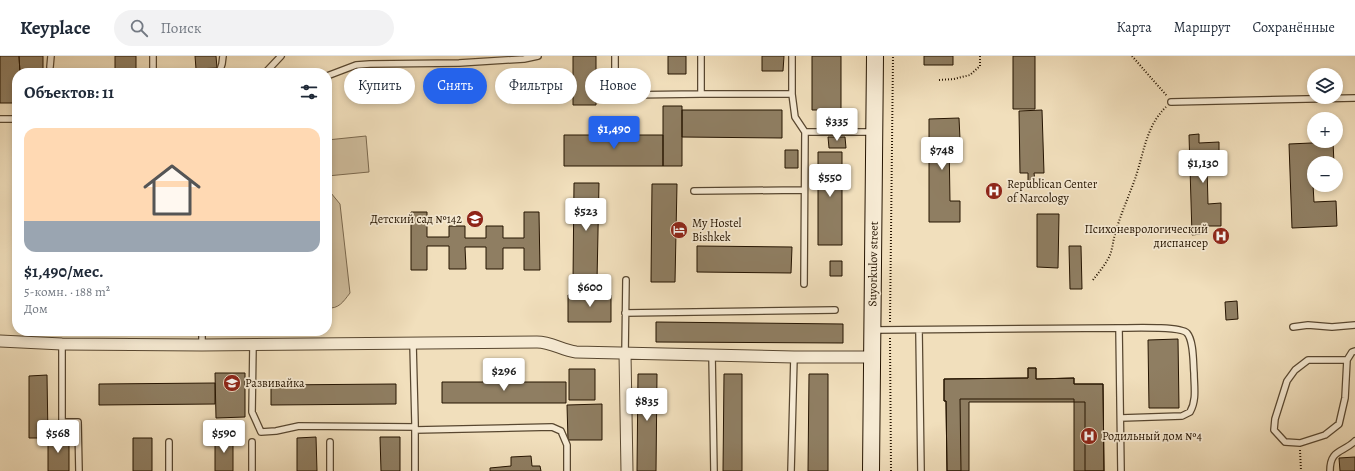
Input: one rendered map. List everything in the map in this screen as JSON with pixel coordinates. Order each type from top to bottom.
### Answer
[{"type":"street","name":"Suyorkulov street","points":[[871,471],[876,56]]},
{"type":"street","points":[[0,341],[62,344],[202,346],[545,342],[568,351],[625,354],[872,358]]},
{"type":"street","points":[[625,354],[627,471]]},
{"type":"lane","points":[[50,56],[50,67]]},
{"type":"lane","points":[[153,56],[153,68]]},
{"type":"lane","points":[[221,68],[223,56]]},
{"type":"lane","points":[[270,68],[281,56]]},
{"type":"lane","points":[[332,74],[356,65],[459,63],[524,59],[538,56]]},
{"type":"lane","points":[[615,56],[615,83],[618,90],[625,94],[792,94]]},
{"type":"lane","points":[[701,56],[701,94]]},
{"type":"lane","points":[[792,56],[792,94],[795,117],[804,132],[804,284]]},
{"type":"lane","points":[[1171,102],[1355,98]]},
{"type":"lane","points":[[0,119],[12,119]]},
{"type":"lane","points":[[804,132],[875,132]]},
{"type":"lane","points":[[694,191],[804,190]]},
{"type":"lane","points":[[625,354],[626,280]]},
{"type":"lane","points":[[625,313],[834,310]]},
{"type":"lane","points":[[1294,327],[1308,325],[1332,327],[1355,325]]},
{"type":"lane","points":[[872,330],[919,331],[1119,328],[1177,329],[1187,333],[1190,338],[1193,352],[1195,402],[1190,412],[1182,416],[1121,418]]},
{"type":"lane","points":[[1119,328],[1121,471]]},
{"type":"lane","points":[[919,331],[921,471]]},
{"type":"lane","points":[[202,336],[202,346]]},
{"type":"lane","points":[[62,344],[62,422],[78,422],[79,471]]},
{"type":"lane","points":[[413,344],[415,471]]},
{"type":"lane","points":[[253,345],[252,412],[261,432],[276,431],[299,426],[415,429],[552,427],[561,431],[567,445],[567,471]]},
{"type":"lane","points":[[1346,360],[1308,360],[1295,370],[1287,381],[1275,419],[1274,430],[1285,442],[1300,443],[1325,435],[1339,424],[1345,398],[1346,360],[1352,352],[1355,351]]},
{"type":"lane","points":[[712,355],[714,471]]},
{"type":"lane","points":[[791,471],[794,357]]},
{"type":"lane","points":[[1330,471],[1331,459],[1334,455],[1355,441]]},
{"type":"lane","points":[[169,442],[169,471]]},
{"type":"lane","points":[[252,442],[252,471]]},
{"type":"lane","points":[[330,442],[330,471]]},
{"type":"path","points":[[890,471],[893,56]]},
{"type":"path","points":[[939,80],[970,75],[980,66],[980,56]]},
{"type":"path","points":[[1093,280],[1103,268],[1110,254],[1116,231],[1127,197],[1135,179],[1148,134],[1158,115],[1171,102],[1132,56]]},
{"type":"path","points":[[1300,443],[1301,471]]},
{"type":"shaded area","points":[[366,136],[369,172],[332,176],[332,139]]},
{"type":"shaded area","points":[[332,194],[340,204],[350,293],[338,306],[332,308]]},
{"type":"building","points":[[0,56],[19,56],[20,68],[12,68],[12,103],[0,103]]},
{"type":"building","points":[[19,56],[43,56],[43,68],[20,68]]},
{"type":"building","points":[[115,56],[136,56],[136,68],[115,68]]},
{"type":"building","points":[[195,56],[216,56],[217,68],[196,68]]},
{"type":"building","points":[[573,56],[596,56],[596,68],[585,68],[585,104],[596,105],[573,105],[577,104],[577,68],[573,68]]},
{"type":"building","points":[[668,56],[686,56],[686,74],[668,74]]},
{"type":"building","points":[[762,56],[784,56],[783,71],[762,71]]},
{"type":"building","points":[[812,56],[841,56],[841,110],[812,110]]},
{"type":"building","points":[[924,56],[953,56],[953,65],[924,65]]},
{"type":"building","points":[[1013,56],[1035,56],[1035,109],[1013,109]]},
{"type":"building","points":[[663,106],[682,106],[682,166],[663,166]]},
{"type":"building","points":[[682,110],[782,110],[782,138],[682,137]]},
{"type":"building","points":[[1042,110],[1044,173],[1034,173],[1035,181],[1028,181],[1028,173],[1020,173],[1019,111]]},
{"type":"building","points":[[959,118],[960,139],[949,139],[950,201],[960,201],[960,222],[929,222],[929,119]]},
{"type":"building","points":[[1199,134],[1199,143],[1219,142],[1219,165],[1207,166],[1208,204],[1221,203],[1221,226],[1201,226],[1201,234],[1192,235],[1189,135]]},
{"type":"building","points":[[564,135],[663,135],[663,166],[564,166]]},
{"type":"building","points":[[828,137],[845,137],[846,148],[829,148]]},
{"type":"building","points":[[1307,143],[1307,148],[1333,148],[1334,156],[1307,156],[1307,192],[1313,192],[1314,202],[1336,201],[1337,226],[1292,228],[1289,144]]},
{"type":"building","points":[[785,150],[798,150],[798,168],[785,168]]},
{"type":"building","points":[[818,152],[842,152],[842,245],[818,245]]},
{"type":"building","points":[[574,183],[599,183],[597,281],[573,281]]},
{"type":"building","points":[[652,184],[677,184],[675,282],[651,282]]},
{"type":"building","points":[[411,212],[427,212],[427,237],[449,237],[449,226],[465,226],[465,238],[486,238],[486,226],[503,226],[503,238],[524,238],[524,212],[539,212],[540,270],[524,270],[524,248],[503,248],[503,269],[486,269],[486,247],[465,247],[466,269],[449,269],[449,246],[427,246],[427,270],[411,270]]},
{"type":"building","points":[[1037,214],[1059,214],[1058,268],[1037,267]]},
{"type":"building","points":[[697,246],[792,247],[791,273],[697,272]]},
{"type":"building","points":[[1069,246],[1081,246],[1082,289],[1070,289]]},
{"type":"building","points":[[830,261],[842,261],[842,276],[830,276]]},
{"type":"building","points":[[568,295],[611,295],[611,322],[568,322]]},
{"type":"building","points":[[1237,301],[1238,319],[1226,320],[1225,302]]},
{"type":"building","points":[[656,322],[843,324],[843,343],[656,342]]},
{"type":"building","points":[[1178,339],[1179,408],[1149,408],[1148,340]]},
{"type":"building","name":"Родильный дом №4","points":[[1028,368],[1036,368],[1036,379],[1074,378],[1074,384],[1103,384],[1104,471],[1074,471],[1074,399],[960,399],[961,471],[947,471],[946,401],[944,401],[944,379],[1028,378]]},
{"type":"building","name":"Родильный дом №4","points":[[1028,368],[1036,368],[1036,379],[1074,378],[1074,384],[1103,384],[1104,471],[1085,471],[1085,402],[969,402],[969,471],[947,471],[946,401],[944,401],[944,379],[1028,378]]},
{"type":"building","points":[[569,369],[595,369],[595,400],[569,400]]},
{"type":"building","points":[[215,373],[245,373],[245,417],[216,418]]},
{"type":"building","points":[[638,374],[657,374],[656,471],[637,471]]},
{"type":"building","points":[[724,374],[742,374],[742,471],[723,471]]},
{"type":"building","points":[[809,374],[828,374],[828,471],[808,471]]},
{"type":"building","points":[[47,375],[48,438],[29,438],[29,376]]},
{"type":"building","points":[[442,382],[566,382],[566,403],[442,403]]},
{"type":"building","points":[[215,383],[215,404],[99,405],[99,384]]},
{"type":"building","points":[[396,384],[396,404],[271,405],[271,385]]},
{"type":"building","points":[[602,404],[602,440],[568,440],[567,405]]},
{"type":"building","points":[[215,437],[233,437],[233,471],[215,471]]},
{"type":"building","points":[[316,437],[317,471],[297,471],[297,438]]},
{"type":"building","points":[[380,437],[400,437],[400,471],[381,471]]},
{"type":"building","points":[[48,438],[69,438],[69,471],[48,471]]},
{"type":"building","points":[[133,438],[152,438],[152,471],[133,471]]},
{"type":"building","points":[[531,456],[532,466],[540,466],[541,471],[490,471],[490,468],[511,466],[511,457]]},
{"type":"building","points":[[1355,457],[1355,471],[1340,471],[1339,458]]},
{"type":"place","name":"Republican Center of Narcology","points":[[994,191]]},
{"type":"place","name":"Детский сад №142","points":[[475,219]]},
{"type":"place","name":"My Hostel Bishkek","points":[[679,230]]},
{"type":"place","name":"Психоневрологический диспансер","points":[[1221,236]]},
{"type":"place","name":"Развивайка","points":[[232,383]]},
{"type":"place","name":"Родильный дом №4","points":[[1089,436]]}]
